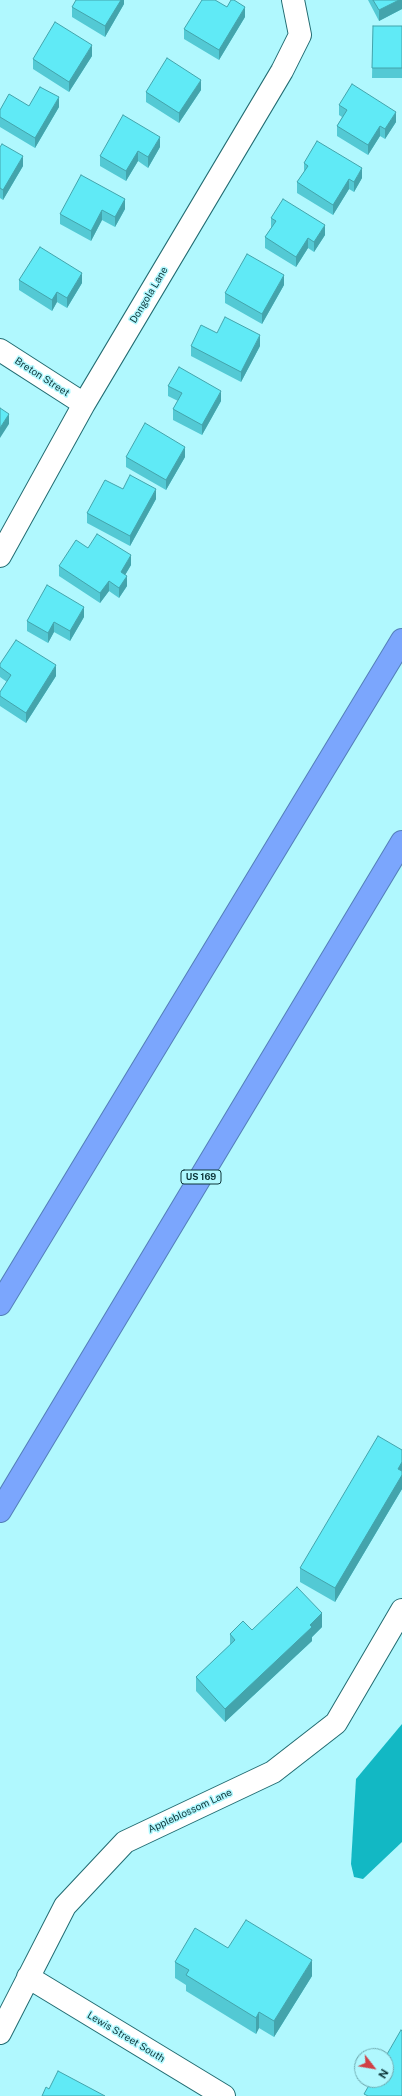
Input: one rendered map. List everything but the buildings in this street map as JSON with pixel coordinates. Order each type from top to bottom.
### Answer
[{"type":"highway","points":[[0,1304],[402,640]]},
{"type":"highway","name":"US 169","points":[[0,1512],[402,842]]},
{"type":"street","name":"Dongola Lane","points":[[0,556],[84,404],[282,72],[300,35],[293,0]]},
{"type":"street","name":"Breton Street","points":[[0,350],[84,404]]},
{"type":"street","name":"Appleblossom Lane","points":[[0,2033],[65,1906],[125,1842],[273,1772],[336,1723],[402,1610]]},
{"type":"street","name":"Lewis Street South","points":[[28,1978],[224,2096]]},
{"type":"water","points":[[402,1724],[402,1842],[363,1879],[354,1877],[351,1864],[356,1779]]}]
